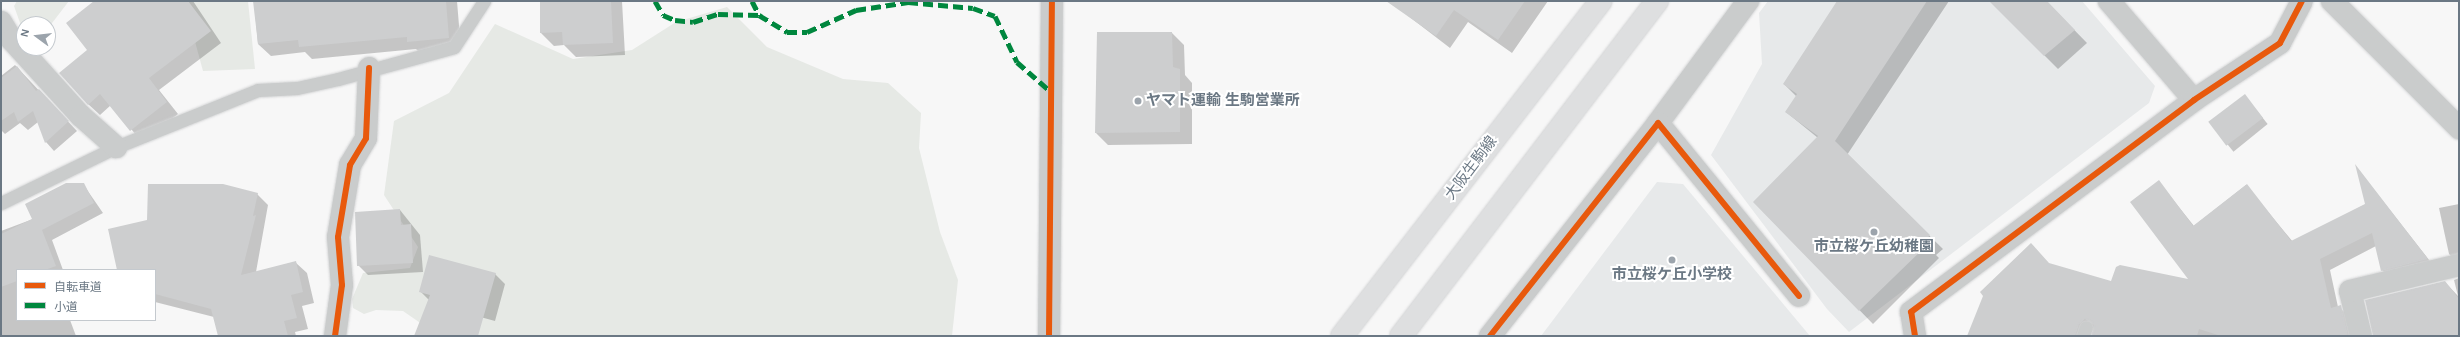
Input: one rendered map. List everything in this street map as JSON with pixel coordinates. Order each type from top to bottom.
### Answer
[{"type":"main road","points":[[1555,58],[1591,1]]},
{"type":"main road","name":"大阪生駒線","points":[[1342,336],[1555,58],[1601,1]]},
{"type":"main road","points":[[1401,336],[1657,1]]},
{"type":"main road","points":[[1635,29],[1664,1]]},
{"type":"street","points":[[1049,336],[1052,1]]},
{"type":"street","points":[[1490,336],[1658,123],[1748,1]]},
{"type":"street","points":[[2110,1],[2194,100]]},
{"type":"street","points":[[1915,336],[1910,312],[2194,100],[2280,43],[2302,1]]},
{"type":"street","points":[[2332,1],[2459,128]]},
{"type":"street","points":[[1,22],[81,116],[116,147]]},
{"type":"street","points":[[335,336],[342,285],[338,237],[350,165],[366,138],[369,68]]},
{"type":"street","points":[[1658,123],[1799,296]]},
{"type":"street","points":[[2361,336],[2350,292],[2459,265]]},
{"type":"lane","points":[[1,203],[116,147],[258,90],[296,88],[369,68],[389,68],[454,47],[484,1]]},
{"type":"shaded area","points":[[17,1],[69,1],[56,18],[56,16],[18,16],[14,6]]},
{"type":"shaded area","points":[[184,1],[248,1],[255,69],[203,71]]},
{"type":"shaded area","name":"市立桜ケ丘幼稚園","points":[[1768,1],[2082,1],[2155,86],[2149,103],[1849,332],[1827,309],[1711,155],[1762,64],[1759,13]]},
{"type":"shaded area","points":[[727,7],[767,47],[843,79],[888,83],[921,113],[919,148],[940,232],[958,280],[952,336],[459,336],[429,329],[403,311],[376,310],[364,314],[353,308],[352,299],[363,273],[410,268],[418,247],[384,195],[394,121],[449,93],[495,24],[573,59],[632,50],[676,22]]},
{"type":"shaded area","name":"市立桜ケ丘小学校","points":[[1657,182],[1683,184],[1810,336],[1541,336]]},
{"type":"building","points":[[94,1],[188,1],[211,31],[149,78],[167,102],[130,131],[100,94],[88,105],[59,73],[87,50],[66,23]]},
{"type":"building","points":[[253,1],[446,1],[449,38],[407,42],[407,37],[299,47],[298,40],[258,44]]},
{"type":"building","points":[[540,1],[611,1],[613,43],[563,45],[562,32],[540,33]]},
{"type":"building","points":[[1386,1],[1525,1],[1498,40],[1454,10],[1436,36]]},
{"type":"building","points":[[1837,1],[1927,1],[1835,141],[1930,235],[1924,242],[1927,245],[1859,311],[1753,202],[1818,136],[1785,112],[1797,94],[1783,84]]},
{"type":"building","points":[[1989,1],[2047,1],[2075,30],[2044,56]]},
{"type":"building","name":"ヤマト運輸 生駒営業所","points":[[1097,32],[1172,32],[1173,67],[1180,69],[1180,132],[1095,133]]},
{"type":"building","points":[[17,66],[36,91],[39,89],[69,121],[45,143],[33,111],[18,122],[14,112],[1,121],[1,78]]},
{"type":"building","points":[[2245,94],[2263,118],[2226,146],[2208,122]]},
{"type":"building","points":[[2355,164],[2428,259],[2381,271],[2372,233],[2320,259],[2331,308],[2341,305],[2348,336],[2221,336],[2199,329],[2197,336],[2091,336],[2094,325],[2085,319],[2079,324],[2075,336],[1967,336],[1983,296],[1980,292],[2031,243],[2049,263],[2111,281],[2116,267],[2120,265],[2188,279],[2130,202],[2159,180],[2193,226],[2247,184],[2291,241],[2365,204]]},
{"type":"building","points":[[66,183],[84,183],[94,203],[42,230],[56,266],[48,269],[16,269],[16,281],[1,287],[1,234],[32,219],[25,204]]},
{"type":"building","points":[[148,184],[223,184],[258,193],[253,216],[256,215],[241,275],[296,261],[303,292],[291,295],[297,318],[284,321],[288,336],[218,336],[211,309],[156,294],[156,269],[117,269],[108,229],[147,220]]},
{"type":"building","points":[[400,209],[401,225],[411,224],[413,263],[357,266],[355,212]]},
{"type":"building","points":[[429,255],[496,273],[478,336],[414,336],[430,295],[419,292]]},
{"type":"building","points":[[2445,281],[2459,299],[2459,336],[2373,336],[2365,300]]},
{"type":"marked path","points":[[655,1],[663,15],[675,20],[693,22],[718,14],[759,15],[787,32],[807,32],[856,10],[908,2],[973,8],[995,16],[1017,62],[1049,90]]},
{"type":"marked path","points":[[752,1],[759,15]]},
{"type":"cycle path","points":[[1049,336],[1052,1]]},
{"type":"cycle path","points":[[1915,336],[1911,312],[2194,100],[2280,43],[2302,1]]},
{"type":"cycle path","points":[[335,336],[342,285],[338,237],[350,165],[366,138],[369,68]]},
{"type":"cycle path","points":[[1490,336],[1658,123],[1799,296]]},
{"type":"place","name":"ヤマト運輸 生駒営業所","points":[[1138,101]]},
{"type":"place","name":"市立桜ケ丘幼稚園","points":[[1874,232]]},
{"type":"place","name":"市立桜ケ丘小学校","points":[[1672,260]]}]
